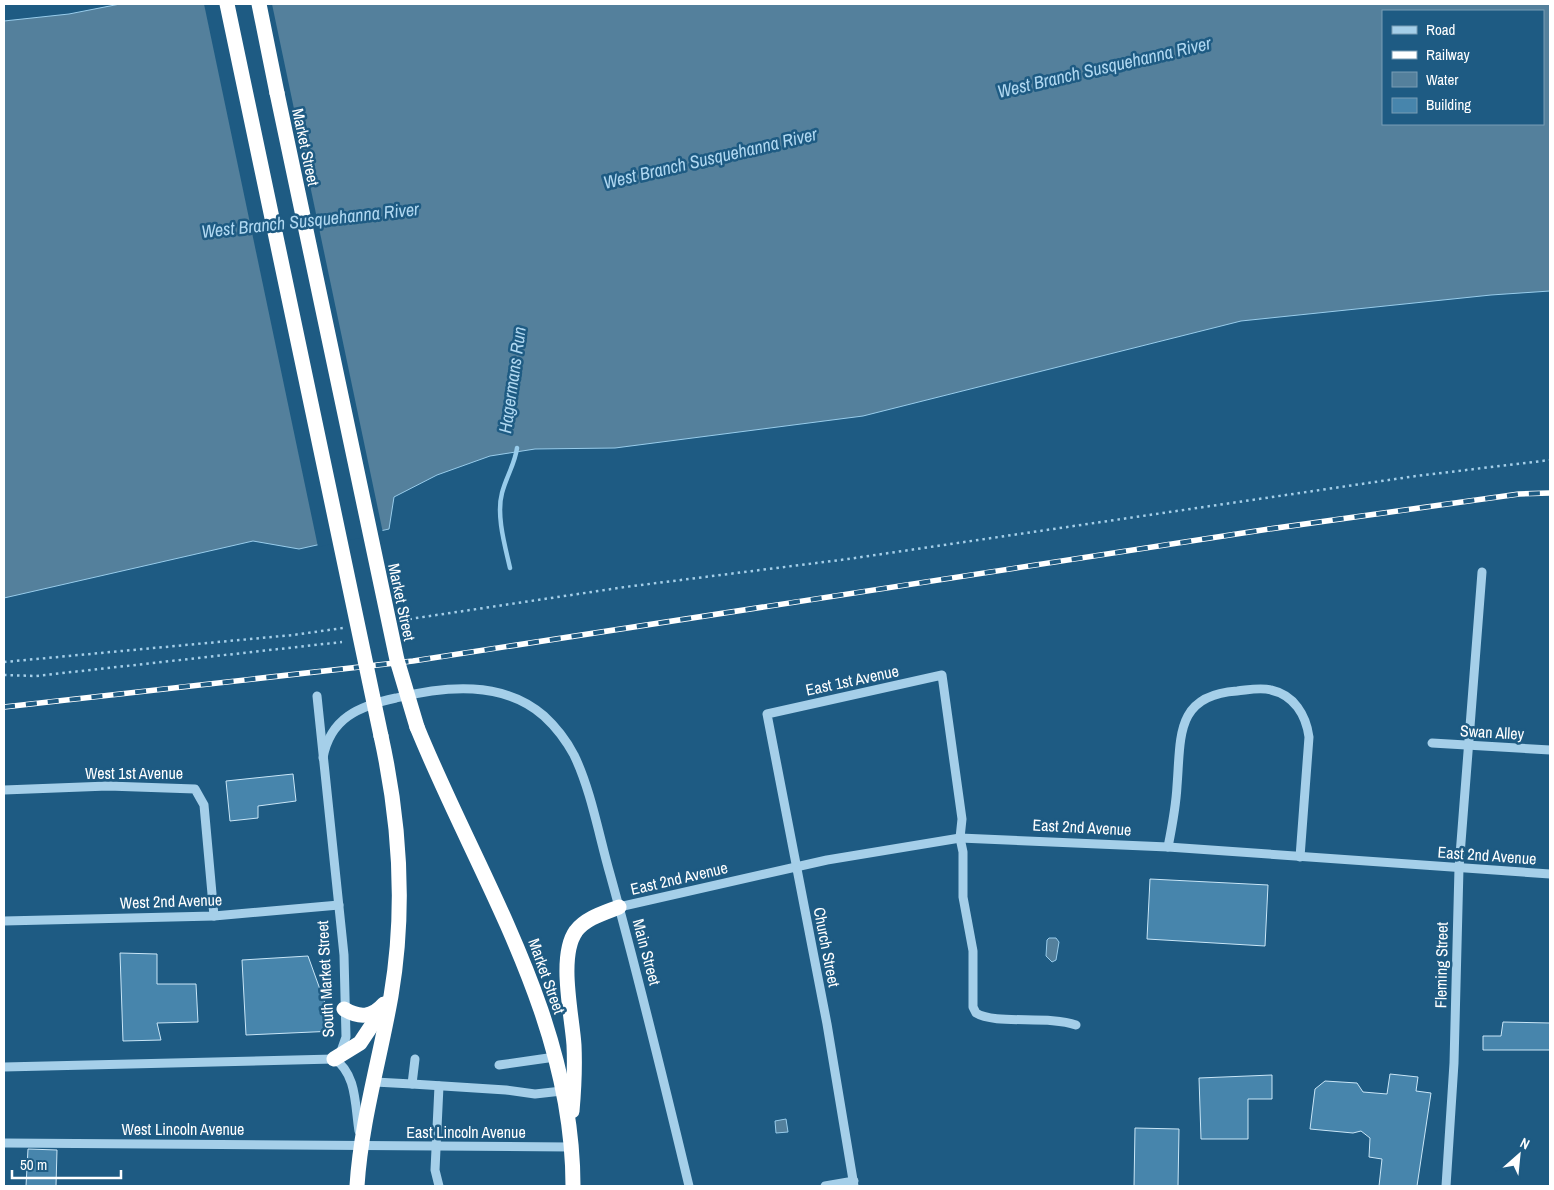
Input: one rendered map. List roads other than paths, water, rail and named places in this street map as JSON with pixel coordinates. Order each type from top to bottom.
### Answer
[{"type":"highway","points":[[227,4],[393,796],[400,868],[399,929],[391,995],[362,1146]]},
{"type":"highway","name":"Market Street","points":[[259,4],[397,660],[417,728],[518,945],[539,1001],[562,1090],[573,1186]]},
{"type":"highway","points":[[570,1147],[574,1064],[567,964],[569,946],[575,932],[587,921],[619,907]]},
{"type":"highway","points":[[344,1009],[353,1014],[366,1016],[374,1013],[391,995]]},
{"type":"highway","points":[[334,1059],[353,1050],[368,1035],[391,995]]},
{"type":"highway","name":"South Market Street","points":[[357,1186],[362,1146]]},
{"type":"street","name":"Fleming Street","points":[[1446,1186],[1454,1063],[1459,868],[1482,572]]},
{"type":"street","name":"East 1st Avenue","points":[[767,714],[942,676],[962,819],[960,838]]},
{"type":"street","name":"South Market Street","points":[[323,758],[334,728],[362,708],[401,696],[451,689]]},
{"type":"street","name":"Main Street","points":[[451,689],[490,691],[513,698],[544,716],[560,733],[578,766],[649,1018],[688,1186]]},
{"type":"street","points":[[1168,847],[1176,801],[1181,734],[1185,719],[1204,698],[1216,693],[1269,689],[1282,694],[1296,705],[1305,717],[1308,728],[1309,737],[1300,857]]},
{"type":"street","name":"South Market Street","points":[[317,696],[344,954],[345,1044],[340,1055],[334,1059],[345,1066],[351,1078],[362,1146]]},
{"type":"street","name":"Church Street","points":[[767,714],[827,1024],[854,1184]]},
{"type":"street","name":"Swan Alley","points":[[1432,744],[1550,750]]},
{"type":"street","name":"West 1st Avenue","points":[[4,790],[108,786],[195,789],[204,805],[214,916]]},
{"type":"street","name":"East 2nd Avenue","points":[[619,907],[827,860],[960,838],[1168,847],[1550,874]]},
{"type":"street","points":[[960,838],[964,852],[963,897],[973,951],[973,1007],[976,1013],[988,1018],[1044,1019],[1076,1025]]},
{"type":"street","name":"West 2nd Avenue","points":[[4,921],[214,916],[338,905]]},
{"type":"street","points":[[499,1065],[555,1057]]},
{"type":"street","points":[[4,1067],[334,1059]]},
{"type":"street","points":[[412,1084],[414,1059]]},
{"type":"street","points":[[375,1082],[506,1090],[535,1094],[562,1090]]},
{"type":"street","points":[[439,1086],[435,1170],[439,1186]]},
{"type":"street","name":"West Lincoln Avenue","points":[[4,1143],[362,1146]]},
{"type":"street","name":"East Lincoln Avenue","points":[[362,1146],[570,1147]]},
{"type":"street","points":[[825,1186],[854,1184]]},
{"type":"water","name":"West Branch Susquehanna River","points":[[120,4],[1550,4],[1550,291],[1491,295],[1241,321],[863,416],[615,448],[535,449],[490,456],[437,475],[394,497],[389,529],[299,549],[253,541],[4,598],[4,21],[69,14]]},
{"type":"water","points":[[1049,938],[1056,938],[1059,942],[1056,960],[1052,962],[1046,956],[1047,940]]},
{"type":"water","points":[[786,1119],[788,1132],[776,1133],[775,1121]]},
{"type":"waterway","name":"Hagermans Run","points":[[510,568],[502,530],[500,502],[517,448]]},
{"type":"railway","points":[[4,707],[413,661],[1269,529],[1519,494],[1550,493]]}]
